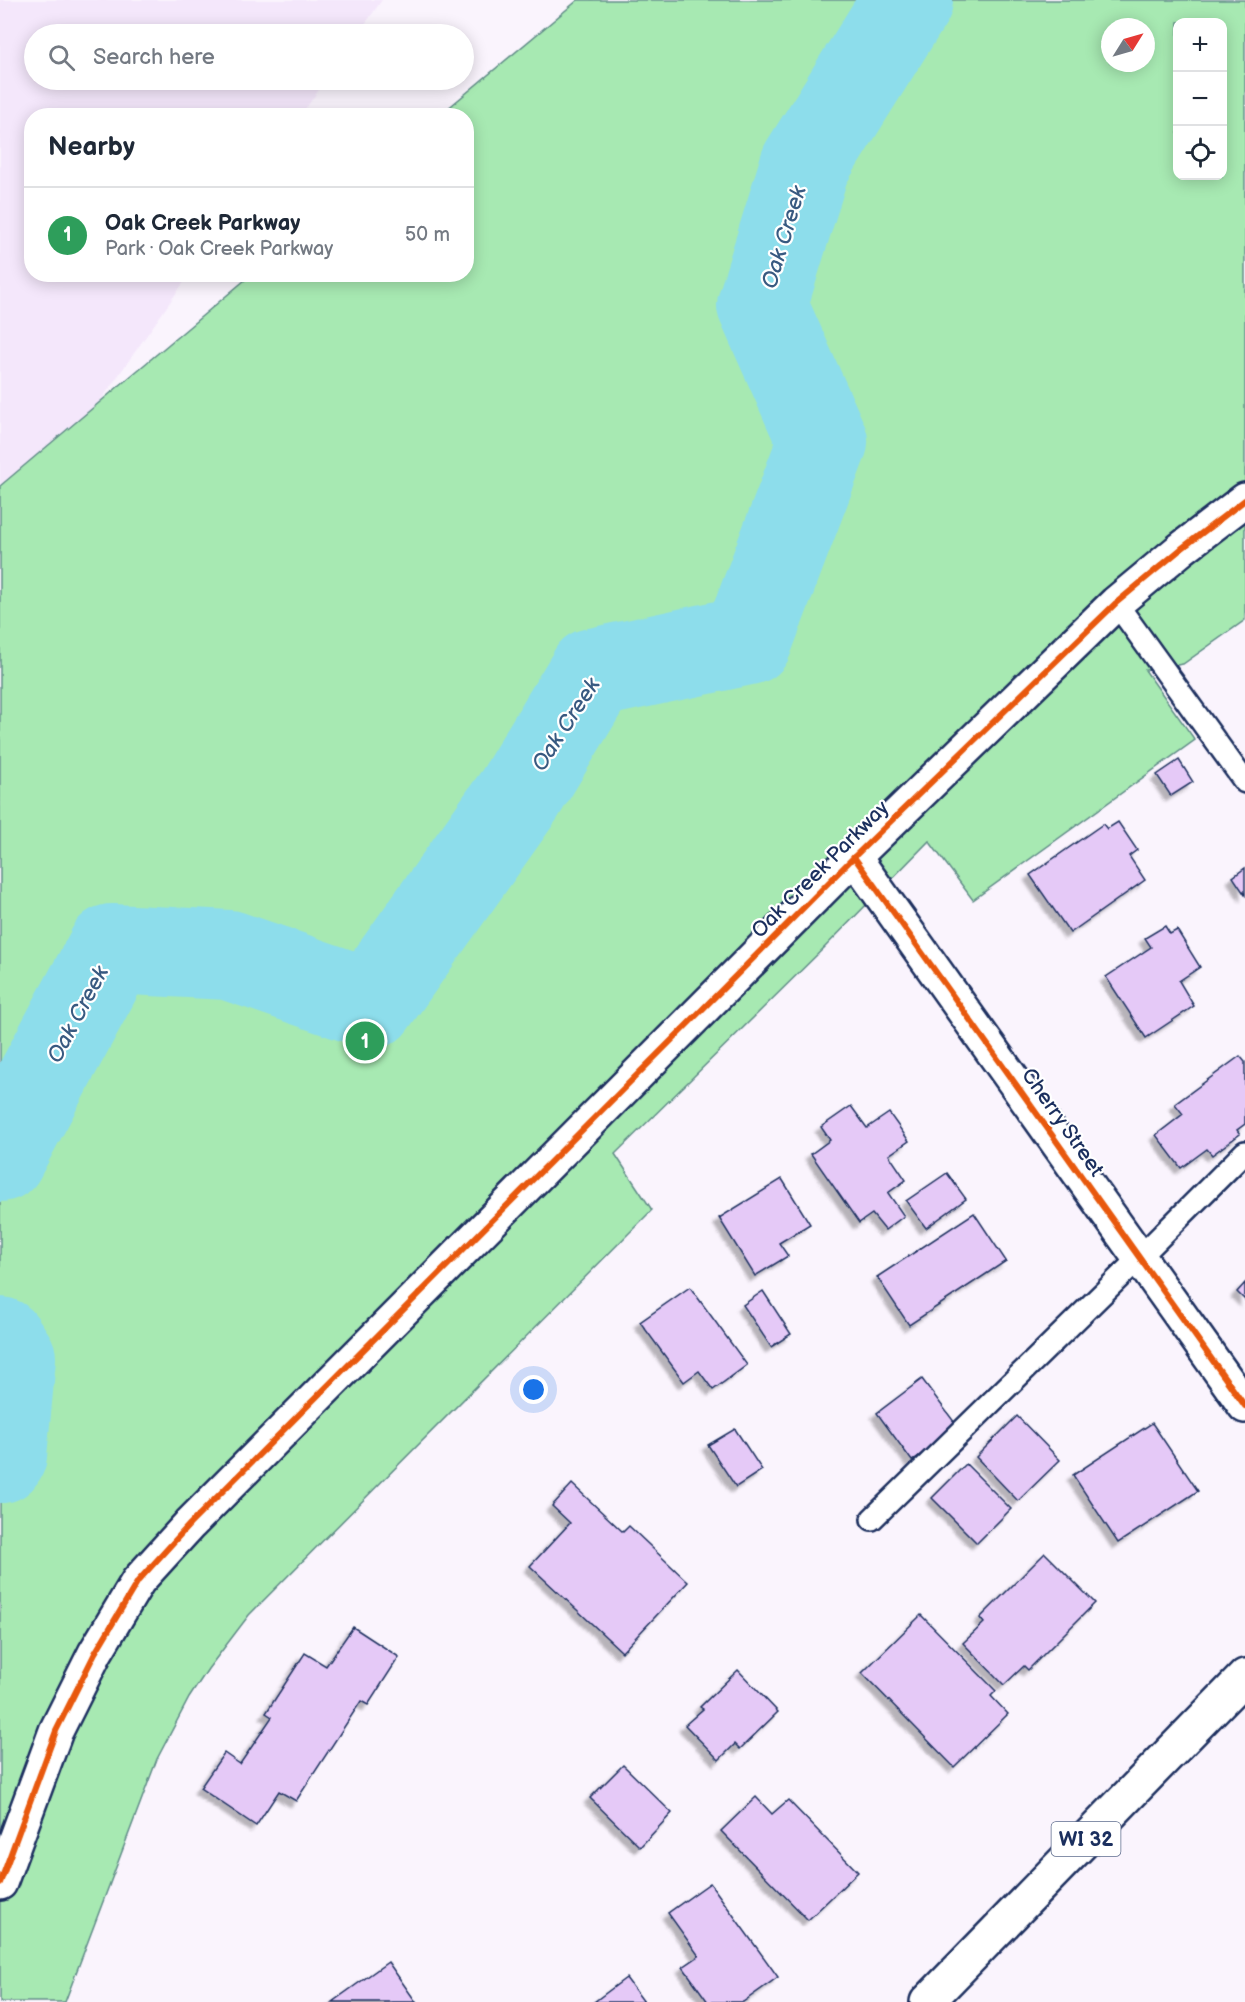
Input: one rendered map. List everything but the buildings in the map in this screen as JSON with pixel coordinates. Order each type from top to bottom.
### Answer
[{"type":"street","name":"Oak Creek Parkway","points":[[0,1883],[56,1731],[95,1653],[138,1581],[190,1524],[854,857],[1116,603],[1245,500]]},
{"type":"street","name":"Cherry Street","points":[[854,857],[1245,1406]]},
{"type":"street","name":"WI 32","points":[[927,2002],[1245,1676]]},
{"type":"lane","points":[[1116,603],[1245,782]]},
{"type":"lane","points":[[872,1519],[1245,1152]]},
{"type":"shaded area","points":[[0,0],[382,0],[365,24],[24,24],[24,90],[319,90],[306,108],[24,108],[24,282],[184,282],[0,544]]},
{"type":"green space","points":[[578,0],[1245,0],[1245,620],[1183,664],[1145,670],[1195,740],[973,900],[929,841],[615,1154],[652,1210],[249,1615],[189,1698],[157,1759],[65,2002],[0,2002],[0,486],[243,282],[474,282],[474,108],[448,108],[470,90],[474,90],[474,87]]},
{"type":"waterway","name":"Oak Creek","points":[[0,1157],[112,949],[229,955],[371,1004],[520,794],[593,673],[748,640],[823,442],[762,305],[805,165],[908,0]]},
{"type":"waterway","name":"Oak Creek","points":[[0,1342],[11,1358],[0,1458]]},
{"type":"cycle path","points":[[0,1883],[56,1731],[95,1653],[138,1581],[190,1524],[854,857],[1116,603],[1245,500]]},
{"type":"cycle path","points":[[854,857],[1245,1406]]},
{"type":"place","name":"Oak Creek Parkway","points":[[365,1041]]}]
